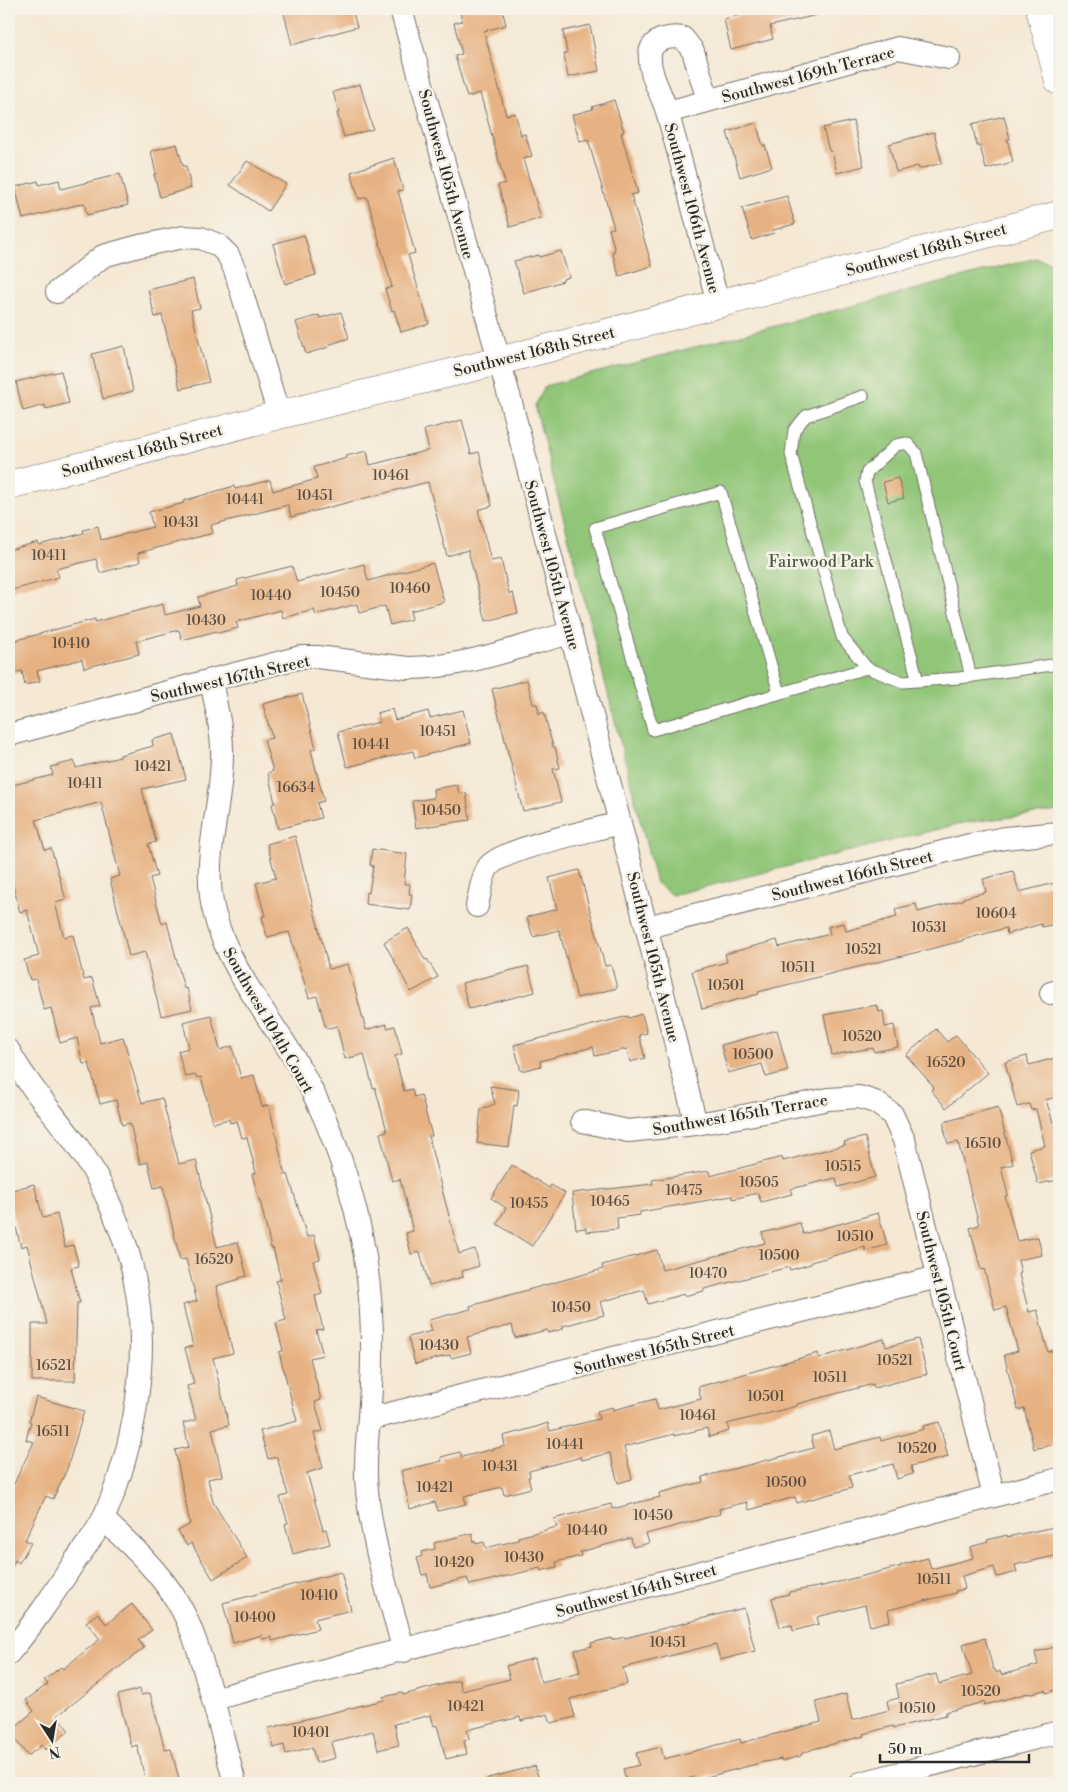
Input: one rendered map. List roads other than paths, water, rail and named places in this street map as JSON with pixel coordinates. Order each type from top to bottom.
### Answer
[{"type":"street","name":"Southwest 105th Avenue","points":[[401,9],[499,361],[620,823],[696,1124]]},
{"type":"street","points":[[1040,9],[1059,81]]},
{"type":"street","name":"Southwest 106th Avenue","points":[[708,100],[693,51],[683,38],[669,37],[656,43],[650,53],[650,68],[668,112],[718,303]]},
{"type":"street","name":"Southwest 169th Terrace","points":[[668,112],[898,48],[949,58]]},
{"type":"street","name":"Southwest 168th Street","points":[[9,485],[279,415],[499,361],[1059,215]]},
{"type":"street","points":[[57,292],[103,256],[178,238],[196,236],[212,242],[224,249],[235,270],[279,415]]},
{"type":"street","name":"Southwest 167th Street","points":[[9,735],[301,657],[317,657],[408,668],[448,665],[570,633]]},
{"type":"street","name":"Southwest 104th Court","points":[[211,680],[222,754],[210,863],[214,911],[232,959],[296,1061],[311,1090],[332,1137],[348,1187],[362,1241],[371,1307],[373,1348],[366,1460],[369,1502],[378,1554],[404,1651]]},
{"type":"street","points":[[477,906],[487,868],[495,861],[527,848],[620,823]]},
{"type":"street","name":"Southwest 166th Street","points":[[647,928],[970,845],[1005,838],[1059,833]]},
{"type":"street","points":[[9,1052],[32,1090],[81,1151],[100,1182],[118,1223],[135,1278],[141,1346],[136,1400],[128,1446],[116,1486],[103,1519],[37,1619],[9,1653]]},
{"type":"street","name":"Southwest 165th Terrace","points":[[582,1121],[628,1131],[696,1124],[840,1097],[868,1099]]},
{"type":"street","name":"Southwest 105th Court","points":[[868,1099],[884,1107],[892,1114],[904,1140],[994,1496]]},
{"type":"street","name":"Southwest 165th Street","points":[[370,1419],[938,1277]]},
{"type":"street","name":"Southwest 164th Street","points":[[213,1699],[1059,1480]]},
{"type":"street","points":[[103,1519],[130,1544],[177,1602],[193,1635],[213,1699],[235,1783]]},
{"type":"street","points":[[861,1783],[1059,1732]]},
{"type":"lane","points":[[863,396],[806,416],[794,430],[791,454],[842,637],[867,668],[903,682],[971,677],[1059,664]]},
{"type":"lane","points":[[918,681],[865,481],[867,472],[896,445],[906,444],[916,453],[971,677]]},
{"type":"lane","points":[[779,693],[721,492],[595,528],[653,730],[867,668]]},
{"type":"park label","name":"Fairwood Park","points":[[821,561]]}]
